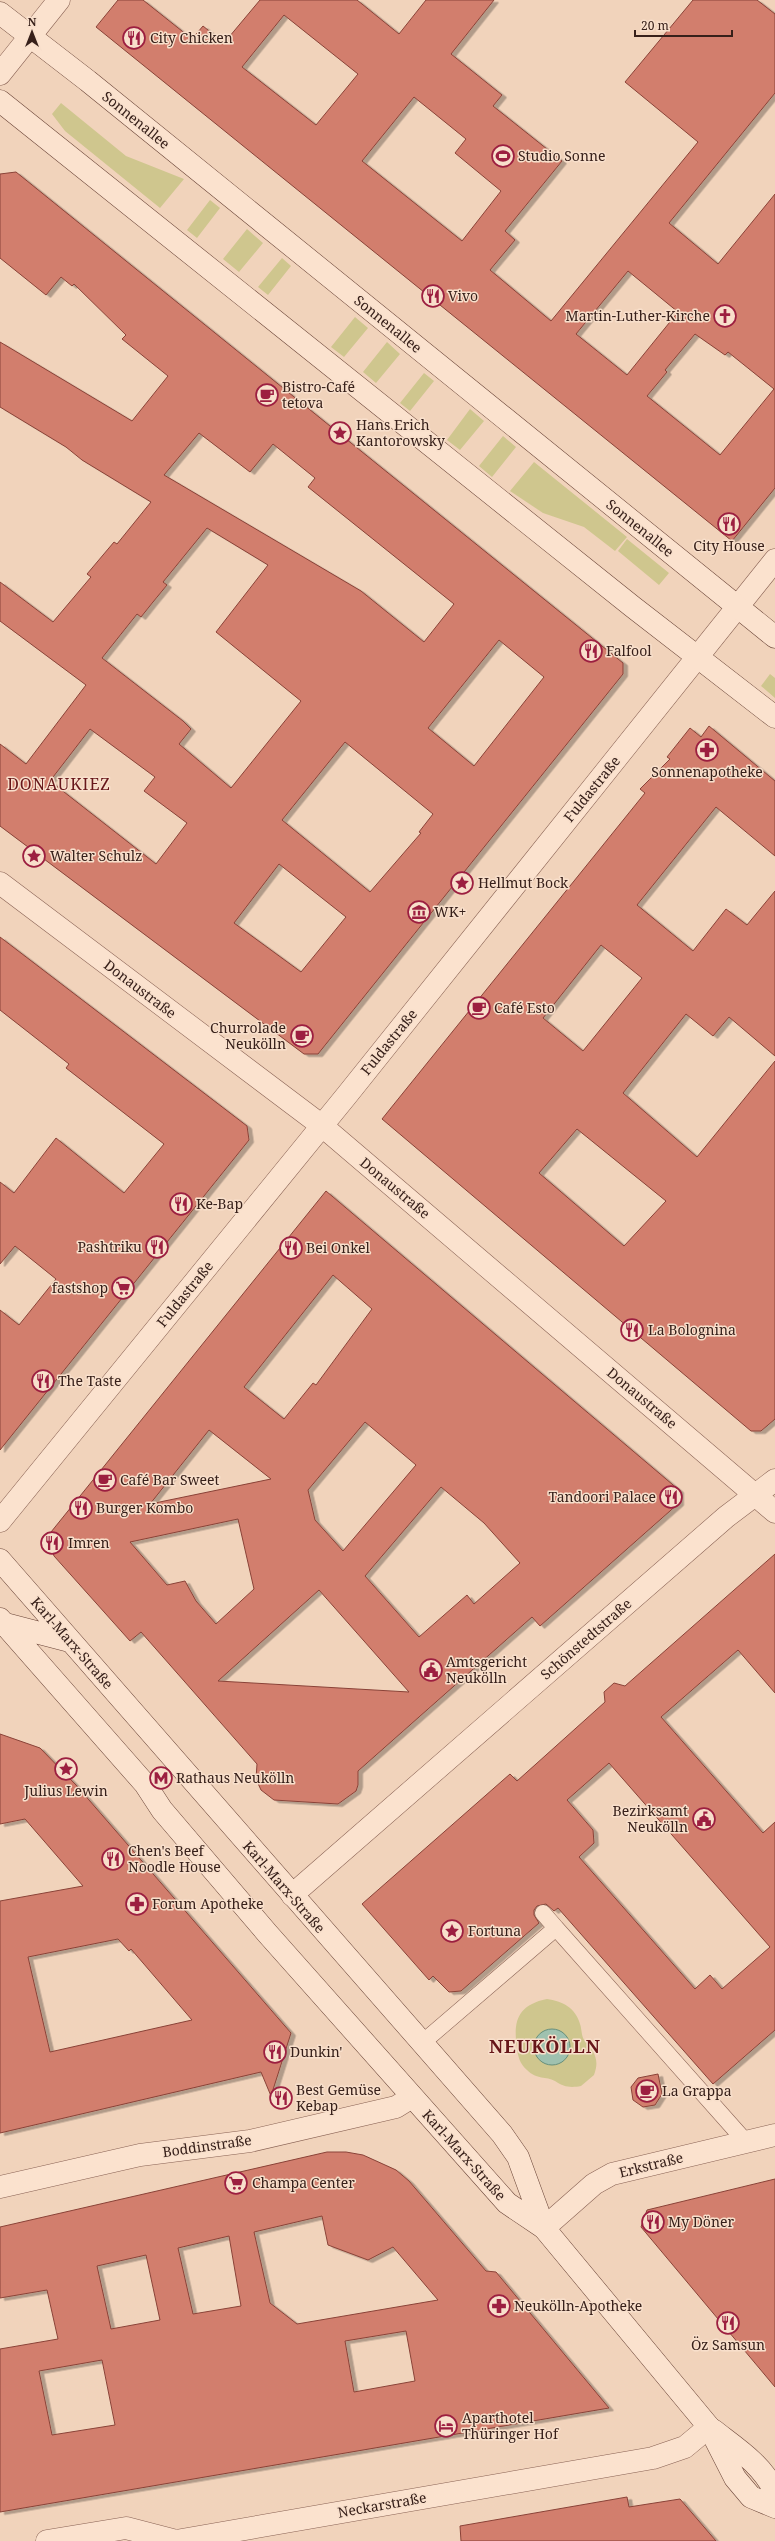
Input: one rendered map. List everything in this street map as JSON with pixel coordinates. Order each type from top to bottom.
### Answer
[{"type":"street","points":[[0,74],[59,0]]},
{"type":"street","name":"Sonnenallee","points":[[0,13],[30,35],[775,637]]},
{"type":"street","points":[[0,101],[633,607],[775,717]]},
{"type":"street","name":"Fuldastraße","points":[[0,1521],[321,1125],[775,560]]},
{"type":"street","name":"Donaustraße","points":[[0,883],[321,1125],[775,1512]]},
{"type":"street","name":"Schönstedtstraße","points":[[292,1895],[726,1517],[775,1480]]},
{"type":"street","name":"Karl-Marx-Straße","points":[[0,1560],[502,2134],[518,2157],[544,2228]]},
{"type":"street","points":[[1,1620],[70,1641]]},
{"type":"street","name":"Karl-Marx-Straße","points":[[1,1620],[145,1784],[162,1810],[262,1928],[506,2203],[544,2228],[709,2427],[754,2462],[770,2480],[775,2492]]},
{"type":"street","name":"Boddinstraße","points":[[0,2187],[140,2154],[250,2141],[396,2107],[412,2097]]},
{"type":"street","name":"Erkstraße","points":[[544,2228],[594,2184],[612,2174],[775,2135]]},
{"type":"street","name":"Karl-Marx-Straße","points":[[709,2427],[735,2478],[751,2497],[775,2507]]},
{"type":"street","name":"Neckarstraße","points":[[47,2541],[126,2528],[176,2541],[496,2486],[653,2458],[684,2447],[709,2427]]},
{"type":"lane","points":[[543,1913],[746,2142]]},
{"type":"lane","points":[[422,2043],[556,1928]]},
{"type":"shaded area","points":[[61,103],[126,156],[184,179],[160,208],[65,131],[52,114]]},
{"type":"shaded area","points":[[210,200],[220,208],[197,238],[187,230]]},
{"type":"shaded area","points":[[247,229],[263,243],[239,272],[223,259]]},
{"type":"shaded area","points":[[282,258],[291,266],[268,295],[258,287]]},
{"type":"shaded area","points":[[355,317],[368,328],[344,357],[331,347]]},
{"type":"shaded area","points":[[387,342],[400,354],[376,383],[363,372]]},
{"type":"shaded area","points":[[424,373],[434,381],[410,411],[400,403]]},
{"type":"shaded area","points":[[470,409],[484,421],[460,450],[447,440]]},
{"type":"shaded area","points":[[503,436],[516,447],[492,477],[479,466]]},
{"type":"shaded area","points":[[534,462],[627,537],[615,551],[584,527],[543,513],[510,491]]},
{"type":"shaded area","points":[[627,539],[669,573],[659,585],[618,551]]},
{"type":"shaded area","points":[[770,674],[775,678],[775,698],[761,686]]},
{"type":"shaded area","points":[[547,1999],[568,2006],[572,2010],[578,2018],[584,2039],[595,2056],[596,2069],[594,2075],[581,2086],[574,2087],[561,2085],[552,2080],[538,2077],[525,2068],[520,2060],[517,2051],[516,2039],[519,2016],[523,2010],[529,2006]]},
{"type":"shaded area","points":[[556,2029],[565,2034],[569,2040],[569,2054],[565,2060],[556,2065],[548,2065],[539,2060],[535,2054],[534,2043],[539,2034],[545,2030]]},
{"type":"building","points":[[118,0],[143,0],[192,39],[203,26],[224,43],[260,0],[357,0],[399,34],[426,0],[494,0],[451,54],[502,95],[493,106],[562,161],[505,231],[515,240],[490,270],[551,321],[698,142],[625,82],[693,0],[757,0],[775,14],[775,93],[669,223],[718,264],[775,194],[775,488],[732,541],[96,27]],"holes":[[[284,15],[358,74],[316,125],[242,67]],[[414,97],[466,139],[455,153],[501,191],[462,241],[362,161]],[[628,271],[678,312],[627,375],[576,334]],[[695,334],[725,355],[728,352],[774,389],[720,455],[647,396],[667,372],[665,370]]]},
{"type":"building","points":[[16,172],[623,663],[623,674],[318,1054],[304,1054],[0,826],[0,744],[26,764],[86,685],[0,621],[0,582],[53,622],[91,577],[87,574],[114,542],[117,544],[151,502],[82,460],[66,447],[0,407],[0,342],[132,421],[168,376],[122,339],[126,335],[74,284],[72,286],[61,277],[46,295],[0,258],[0,174]],"holes":[[[199,433],[250,472],[273,444],[315,478],[308,487],[454,604],[424,642],[361,591],[164,475]],[[207,528],[268,565],[216,632],[301,701],[231,788],[179,744],[191,729],[183,721],[102,658],[137,614],[141,617],[167,585],[163,582]],[[499,640],[544,677],[474,766],[428,728]],[[90,729],[155,777],[144,791],[187,823],[156,864],[50,781]],[[345,742],[433,814],[419,832],[421,833],[370,892],[282,820]],[[279,864],[346,917],[301,972],[234,923]]]},
{"type":"building","points":[[709,726],[775,781],[775,856],[716,807],[637,905],[693,951],[726,909],[747,925],[775,891],[775,1056],[729,1017],[713,1036],[686,1014],[623,1093],[697,1157],[775,1061],[775,1419],[761,1431],[751,1431],[382,1119],[645,793],[640,789],[670,759],[667,757],[690,728],[701,737]],"holes":[[[601,945],[642,978],[583,1051],[543,1018]],[[577,1129],[666,1201],[624,1246],[539,1173]]]},
{"type":"building","points":[[0,937],[247,1126],[249,1140],[0,1450],[0,1310],[19,1325],[56,1279],[15,1246],[0,1264],[0,1182],[14,1193],[56,1138],[124,1193],[164,1144],[66,1068],[69,1064],[0,1010]]},
{"type":"building","points":[[326,1191],[679,1490],[679,1503],[540,1626],[532,1617],[358,1771],[358,1785],[356,1791],[338,1804],[274,1800],[261,1790],[256,1779],[257,1764],[141,1632],[130,1641],[54,1556],[47,1537]],"holes":[[[333,1275],[372,1309],[316,1385],[313,1383],[284,1419],[244,1387]],[[365,1422],[416,1465],[343,1551],[315,1520],[308,1490]],[[209,1430],[271,1479],[150,1504]],[[441,1487],[484,1523],[520,1563],[474,1604],[467,1595],[419,1637],[365,1576]],[[238,1519],[254,1589],[216,1624],[196,1601],[185,1581],[167,1585],[130,1542]],[[319,1590],[409,1692],[218,1681]]]},
{"type":"building","points":[[775,1554],[775,1693],[738,1650],[661,1717],[763,1833],[775,1822],[775,2030],[713,2084],[558,1908],[554,1911],[546,1904],[537,1906],[534,1910],[534,1915],[539,1923],[461,1991],[449,1992],[433,1976],[429,1980],[362,1904],[510,1774],[517,1781],[605,1702],[604,1692],[614,1683],[625,1686]],"holes":[[[609,1763],[770,1947],[722,1989],[710,1975],[695,1989],[579,1857],[594,1843],[593,1830],[567,1800]]]},
{"type":"building","points":[[0,1734],[40,1748],[76,1785],[291,2033],[271,2096],[261,2072],[0,2133],[0,1901],[83,1886],[25,1819],[0,1824]],"holes":[[[118,1939],[129,1951],[131,1949],[192,2020],[50,2052],[28,1957]]]},
{"type":"building","name":"La Grappa","points":[[658,2074],[662,2094],[655,2105],[643,2107],[633,2100],[631,2087],[638,2078]]},
{"type":"building","points":[[327,2152],[346,2152],[363,2155],[396,2170],[409,2181],[486,2271],[496,2272],[609,2408],[0,2512],[0,2349],[58,2339],[47,2290],[0,2298],[0,2227]],"holes":[[[322,2216],[328,2245],[368,2260],[393,2247],[438,2300],[297,2324],[270,2303],[254,2232]],[[229,2236],[241,2306],[193,2314],[178,2248]],[[146,2255],[160,2320],[111,2329],[97,2266]],[[406,2331],[415,2381],[354,2392],[345,2341]],[[102,2360],[115,2425],[52,2435],[39,2371]]]},
{"type":"building","points":[[775,2179],[775,2387],[641,2227],[647,2210]]},
{"type":"building","points":[[627,2497],[629,2507],[680,2499],[716,2541],[461,2541],[460,2526]]},
{"type":"place","name":"City Chicken","points":[[134,38]]},
{"type":"place","name":"Studio Sonne","points":[[503,156]]},
{"type":"place","name":"Vivo","points":[[433,296]]},
{"type":"place","name":"Martin-Luther-Kirche","points":[[725,316]]},
{"type":"place","name":"Bistro-Café tetova","points":[[267,395]]},
{"type":"place","name":"Hans Erich Kantorowsky","points":[[340,433]]},
{"type":"place","name":"City House","points":[[729,524]]},
{"type":"place","name":"Falfool","points":[[591,651]]},
{"type":"place","name":"Sonnenapotheke","points":[[707,750]]},
{"type":"place","name":"Walter Schulz","points":[[34,856]]},
{"type":"place","name":"Hellmut Bock","points":[[462,883]]},
{"type":"place","name":"WK+","points":[[419,912]]},
{"type":"place","name":"Café Esto","points":[[479,1008]]},
{"type":"place","name":"Churrolade Neukölln","points":[[302,1036]]},
{"type":"place","name":"Ke-Bap","points":[[181,1204]]},
{"type":"place","name":"Pashtriku","points":[[157,1247]]},
{"type":"place","name":"Bei Onkel","points":[[291,1248]]},
{"type":"place","name":"fastshop","points":[[123,1288]]},
{"type":"place","name":"La Bolognina","points":[[632,1330]]},
{"type":"place","name":"The Taste","points":[[43,1381]]},
{"type":"place","name":"Café Bar Sweet","points":[[105,1480]]},
{"type":"place","name":"Tandoori Palace","points":[[671,1497]]},
{"type":"place","name":"Burger Kombo","points":[[81,1508]]},
{"type":"place","name":"Imren","points":[[52,1543]]},
{"type":"place","name":"Amtsgericht Neukölln","points":[[431,1670]]},
{"type":"place","name":"Julius Lewin","points":[[66,1769]]},
{"type":"place","name":"Rathaus Neukölln","points":[[161,1778]]},
{"type":"place","name":"Bezirksamt Neukölln","points":[[704,1819]]},
{"type":"place","name":"Chen's Beef Noodle House","points":[[113,1859]]},
{"type":"place","name":"Forum Apotheke","points":[[137,1904]]},
{"type":"place","name":"Fortuna","points":[[452,1931]]},
{"type":"place","name":"Dunkin'","points":[[275,2052]]},
{"type":"place","name":"La Grappa","points":[[647,2091]]},
{"type":"place","name":"Best Gemüse Kebap","points":[[281,2098]]},
{"type":"place","name":"Champa Center","points":[[236,2183]]},
{"type":"place","name":"My Döner","points":[[653,2222]]},
{"type":"place","name":"Neukölln-Apotheke","points":[[499,2306]]},
{"type":"place","name":"Öz Samsun","points":[[728,2323]]},
{"type":"place","name":"Aparthotel Thüringer Hof","points":[[446,2426]]},
{"type":"district","name":"DONAUKIEZ","points":[[59,784]]},
{"type":"district","name":"NEUKÖLLN","points":[[545,2047]]}]
